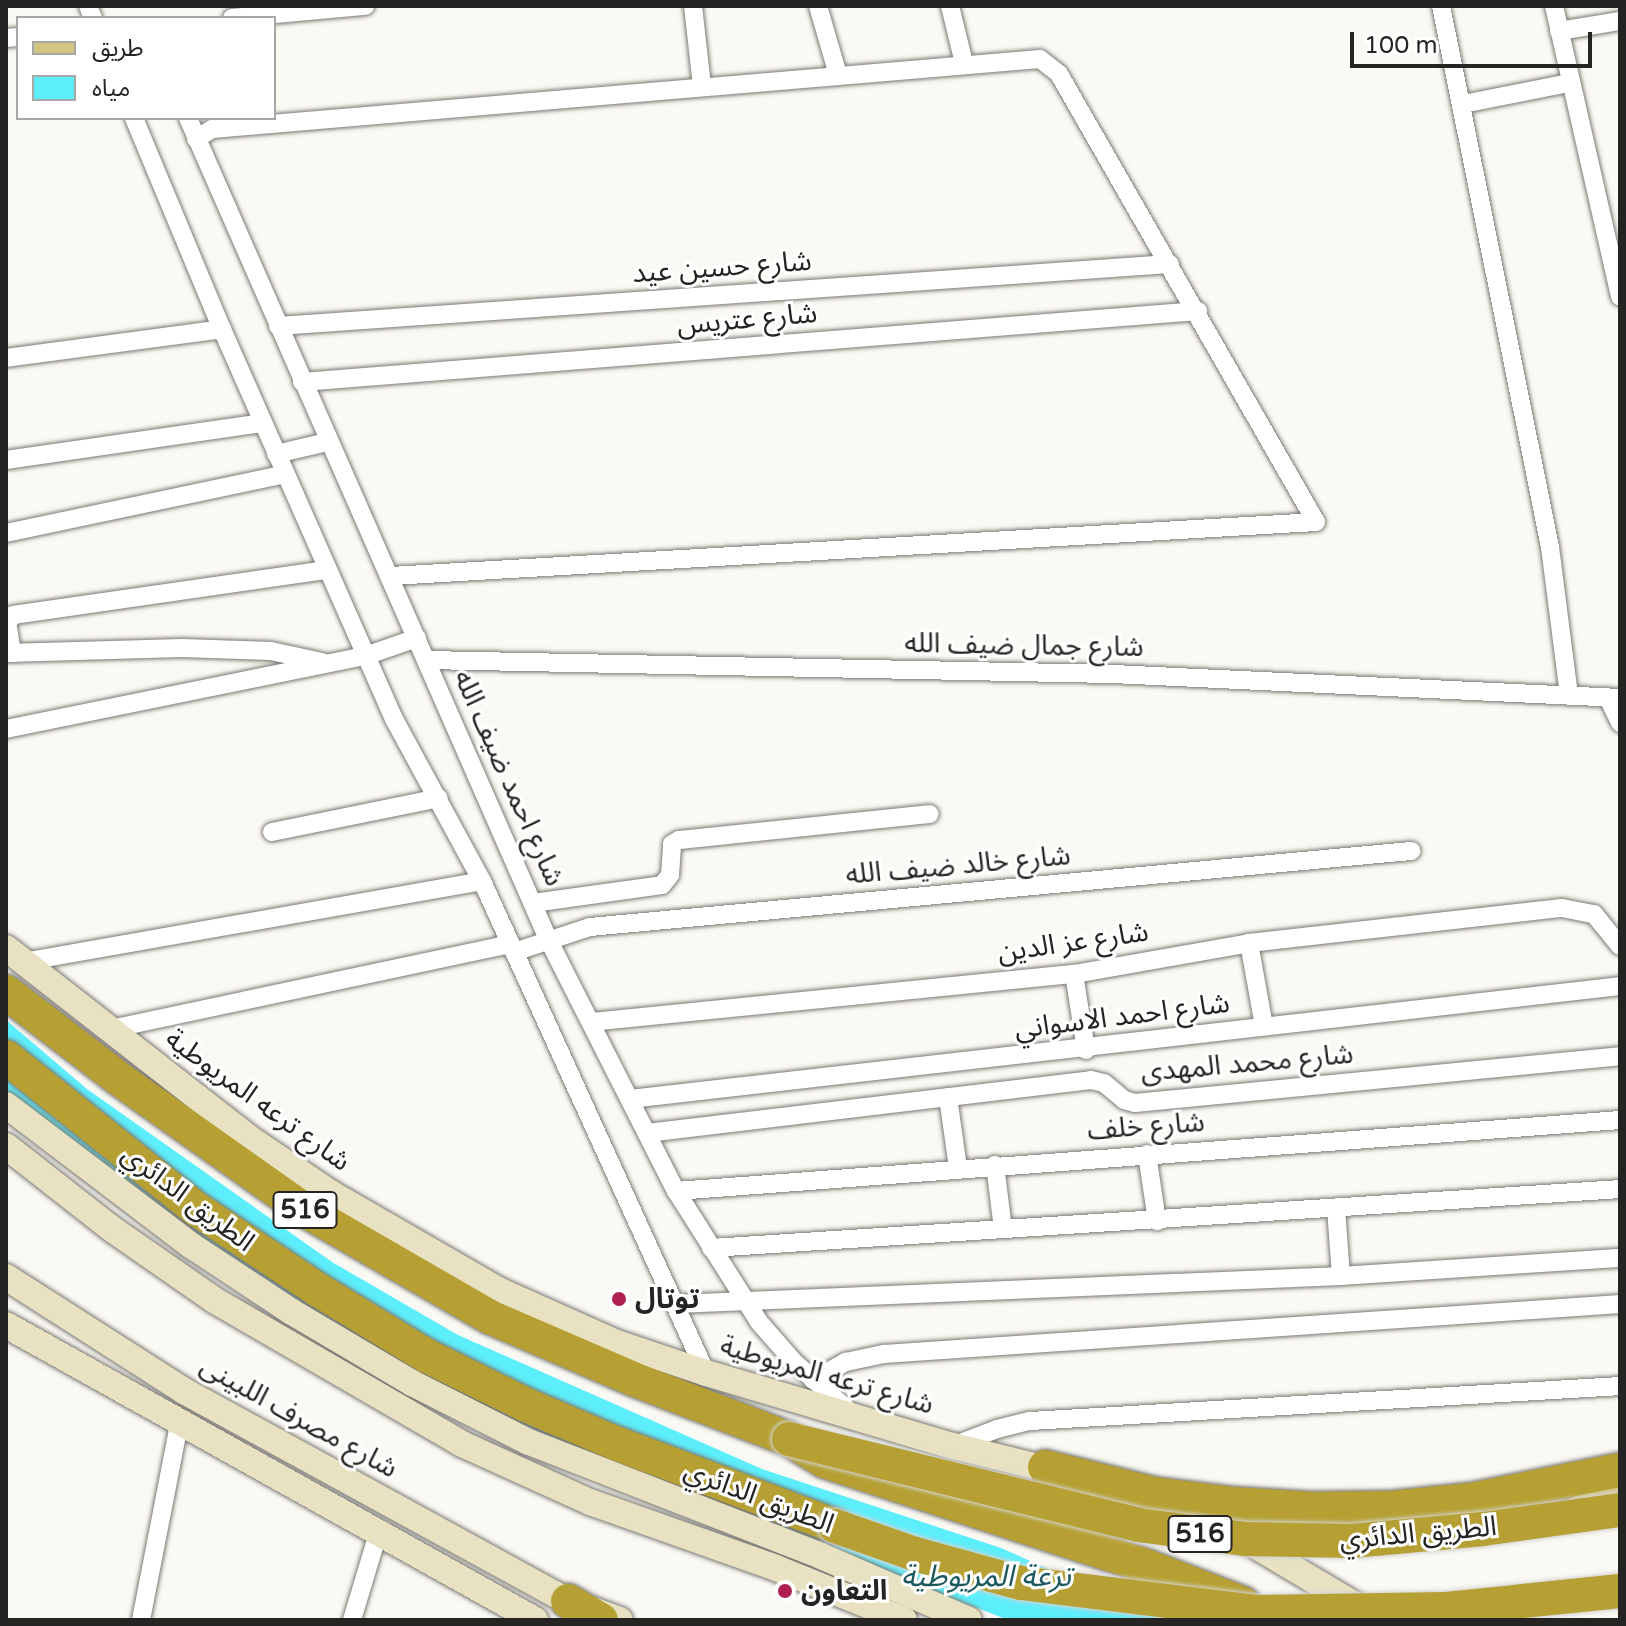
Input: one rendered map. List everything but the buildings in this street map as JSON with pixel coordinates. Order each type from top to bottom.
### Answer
[{"type":"highway","name":"الطريق الدائري","points":[[6,992],[234,1162],[406,1271],[490,1317],[633,1379],[789,1439],[1026,1500],[1138,1525],[1206,1535],[1352,1541],[1564,1519],[1620,1510]]},
{"type":"highway","name":"الطريق الدائري","points":[[6,1057],[198,1210],[320,1291],[427,1356],[524,1404],[618,1444],[915,1554],[1021,1583],[1257,1612],[1446,1609],[1620,1591]]},
{"type":"highway","points":[[789,1439],[804,1451],[852,1471],[1141,1564],[1284,1620]]},
{"type":"highway","points":[[1045,1467],[1154,1494],[1233,1504],[1312,1509],[1392,1508],[1471,1500],[1620,1470]]},
{"type":"highway","points":[[568,1601],[601,1620]]},
{"type":"main road","name":"شارع ترعه المريوطية","points":[[14,955],[106,1030],[249,1138],[433,1254],[500,1291],[583,1329],[706,1373],[854,1414],[953,1446],[1045,1467],[1216,1526],[1270,1553],[1380,1620]]},
{"type":"main road","points":[[6,1105],[192,1246],[352,1349],[516,1436],[821,1556],[969,1620]]},
{"type":"main road","points":[[6,1146],[173,1272],[280,1340],[501,1464],[590,1502],[809,1580],[904,1620]]},
{"type":"main road","points":[[173,1272],[192,1246]]},
{"type":"main road","name":"شارع مصرف اللبينى","points":[[6,1277],[184,1391],[568,1601],[620,1620]]},
{"type":"main road","points":[[6,1325],[379,1530],[535,1620]]},
{"type":"main road","points":[[1564,1519],[1620,1486]]},
{"type":"main road","points":[[776,1568],[787,1543]]},
{"type":"main road","points":[[809,1580],[821,1556]]},
{"type":"street","points":[[254,16],[365,6]]},
{"type":"street","points":[[693,6],[702,86]]},
{"type":"street","points":[[818,6],[838,75]]},
{"type":"street","points":[[950,6],[964,63]]},
{"type":"street","points":[[1441,6],[1550,547],[1569,696]]},
{"type":"street","points":[[1554,6],[1569,83],[1614,248],[1620,297]]},
{"type":"street","points":[[1559,31],[1620,21]]},
{"type":"street","points":[[196,139],[212,129],[964,63],[1032,58],[1051,64],[1198,311],[1316,522],[391,576]]},
{"type":"street","points":[[1463,104],[1569,83]]},
{"type":"street","points":[[135,120],[365,656],[394,719],[482,881],[706,1373]]},
{"type":"street","name":"شارع احمد ضيف الله","points":[[189,120],[327,442],[391,576],[548,939],[676,1191],[743,1301],[776,1342],[813,1380],[854,1414]]},
{"type":"street","name":"شارع حسين عيد","points":[[278,326],[1170,264]]},
{"type":"street","name":"شارع عتريس","points":[[302,382],[1198,311]]},
{"type":"street","points":[[6,358],[222,329]]},
{"type":"street","points":[[6,460],[263,423]]},
{"type":"street","points":[[276,454],[327,442]]},
{"type":"street","points":[[6,533],[285,474]]},
{"type":"street","points":[[326,663],[271,651],[182,648],[9,653],[7,623],[13,615],[327,570]]},
{"type":"street","points":[[6,729],[365,656],[417,638]]},
{"type":"street","name":"شارع جمال ضيف الله","points":[[426,660],[1113,674],[1614,698]]},
{"type":"street","points":[[1614,698],[1620,723]]},
{"type":"street","points":[[272,832],[439,798]]},
{"type":"street","points":[[533,903],[662,885],[670,875],[672,844],[679,840],[930,814]]},
{"type":"street","name":"شارع خالد ضيف الله","points":[[106,1030],[512,948],[590,927],[1411,851]]},
{"type":"street","points":[[14,955],[482,881]]},
{"type":"street","name":"شارع عز الدين","points":[[591,1022],[1074,974],[1249,943],[1562,908],[1594,914],[1620,946]]},
{"type":"street","points":[[1249,943],[1264,1026]]},
{"type":"street","points":[[1074,974],[1086,1050]]},
{"type":"street","name":"شارع احمد الاسواني","points":[[630,1099],[1086,1050],[1264,1026],[1620,986]]},
{"type":"street","name":"شارع محمد المهدى","points":[[647,1133],[1091,1080],[1104,1083],[1124,1100],[1150,1102],[1620,1056]]},
{"type":"street","points":[[948,1097],[958,1168]]},
{"type":"street","name":"شارع خلف","points":[[676,1191],[1620,1120]]},
{"type":"street","points":[[1147,1154],[1157,1221]]},
{"type":"street","points":[[995,1165],[1003,1229]]},
{"type":"street","points":[[711,1248],[1620,1189]]},
{"type":"street","points":[[1336,1208],[1341,1276]]},
{"type":"street","points":[[676,1304],[1341,1276],[1620,1258]]},
{"type":"street","points":[[813,1380],[846,1362],[884,1354],[1620,1304]]},
{"type":"street","points":[[953,1446],[997,1429],[1030,1421],[1620,1386]]},
{"type":"street","points":[[141,1620],[180,1420]]},
{"type":"street","points":[[352,1620],[379,1530]]},
{"type":"water","name":"ترعة المريوطية","points":[[6,1020],[87,1089],[332,1262],[458,1335],[762,1469],[1001,1548],[1164,1620],[1008,1620],[504,1423],[199,1243],[6,1094]]},
{"type":"place","name":"توتال","points":[[619,1299]]},
{"type":"place","name":"التعاون","points":[[785,1591]]}]
